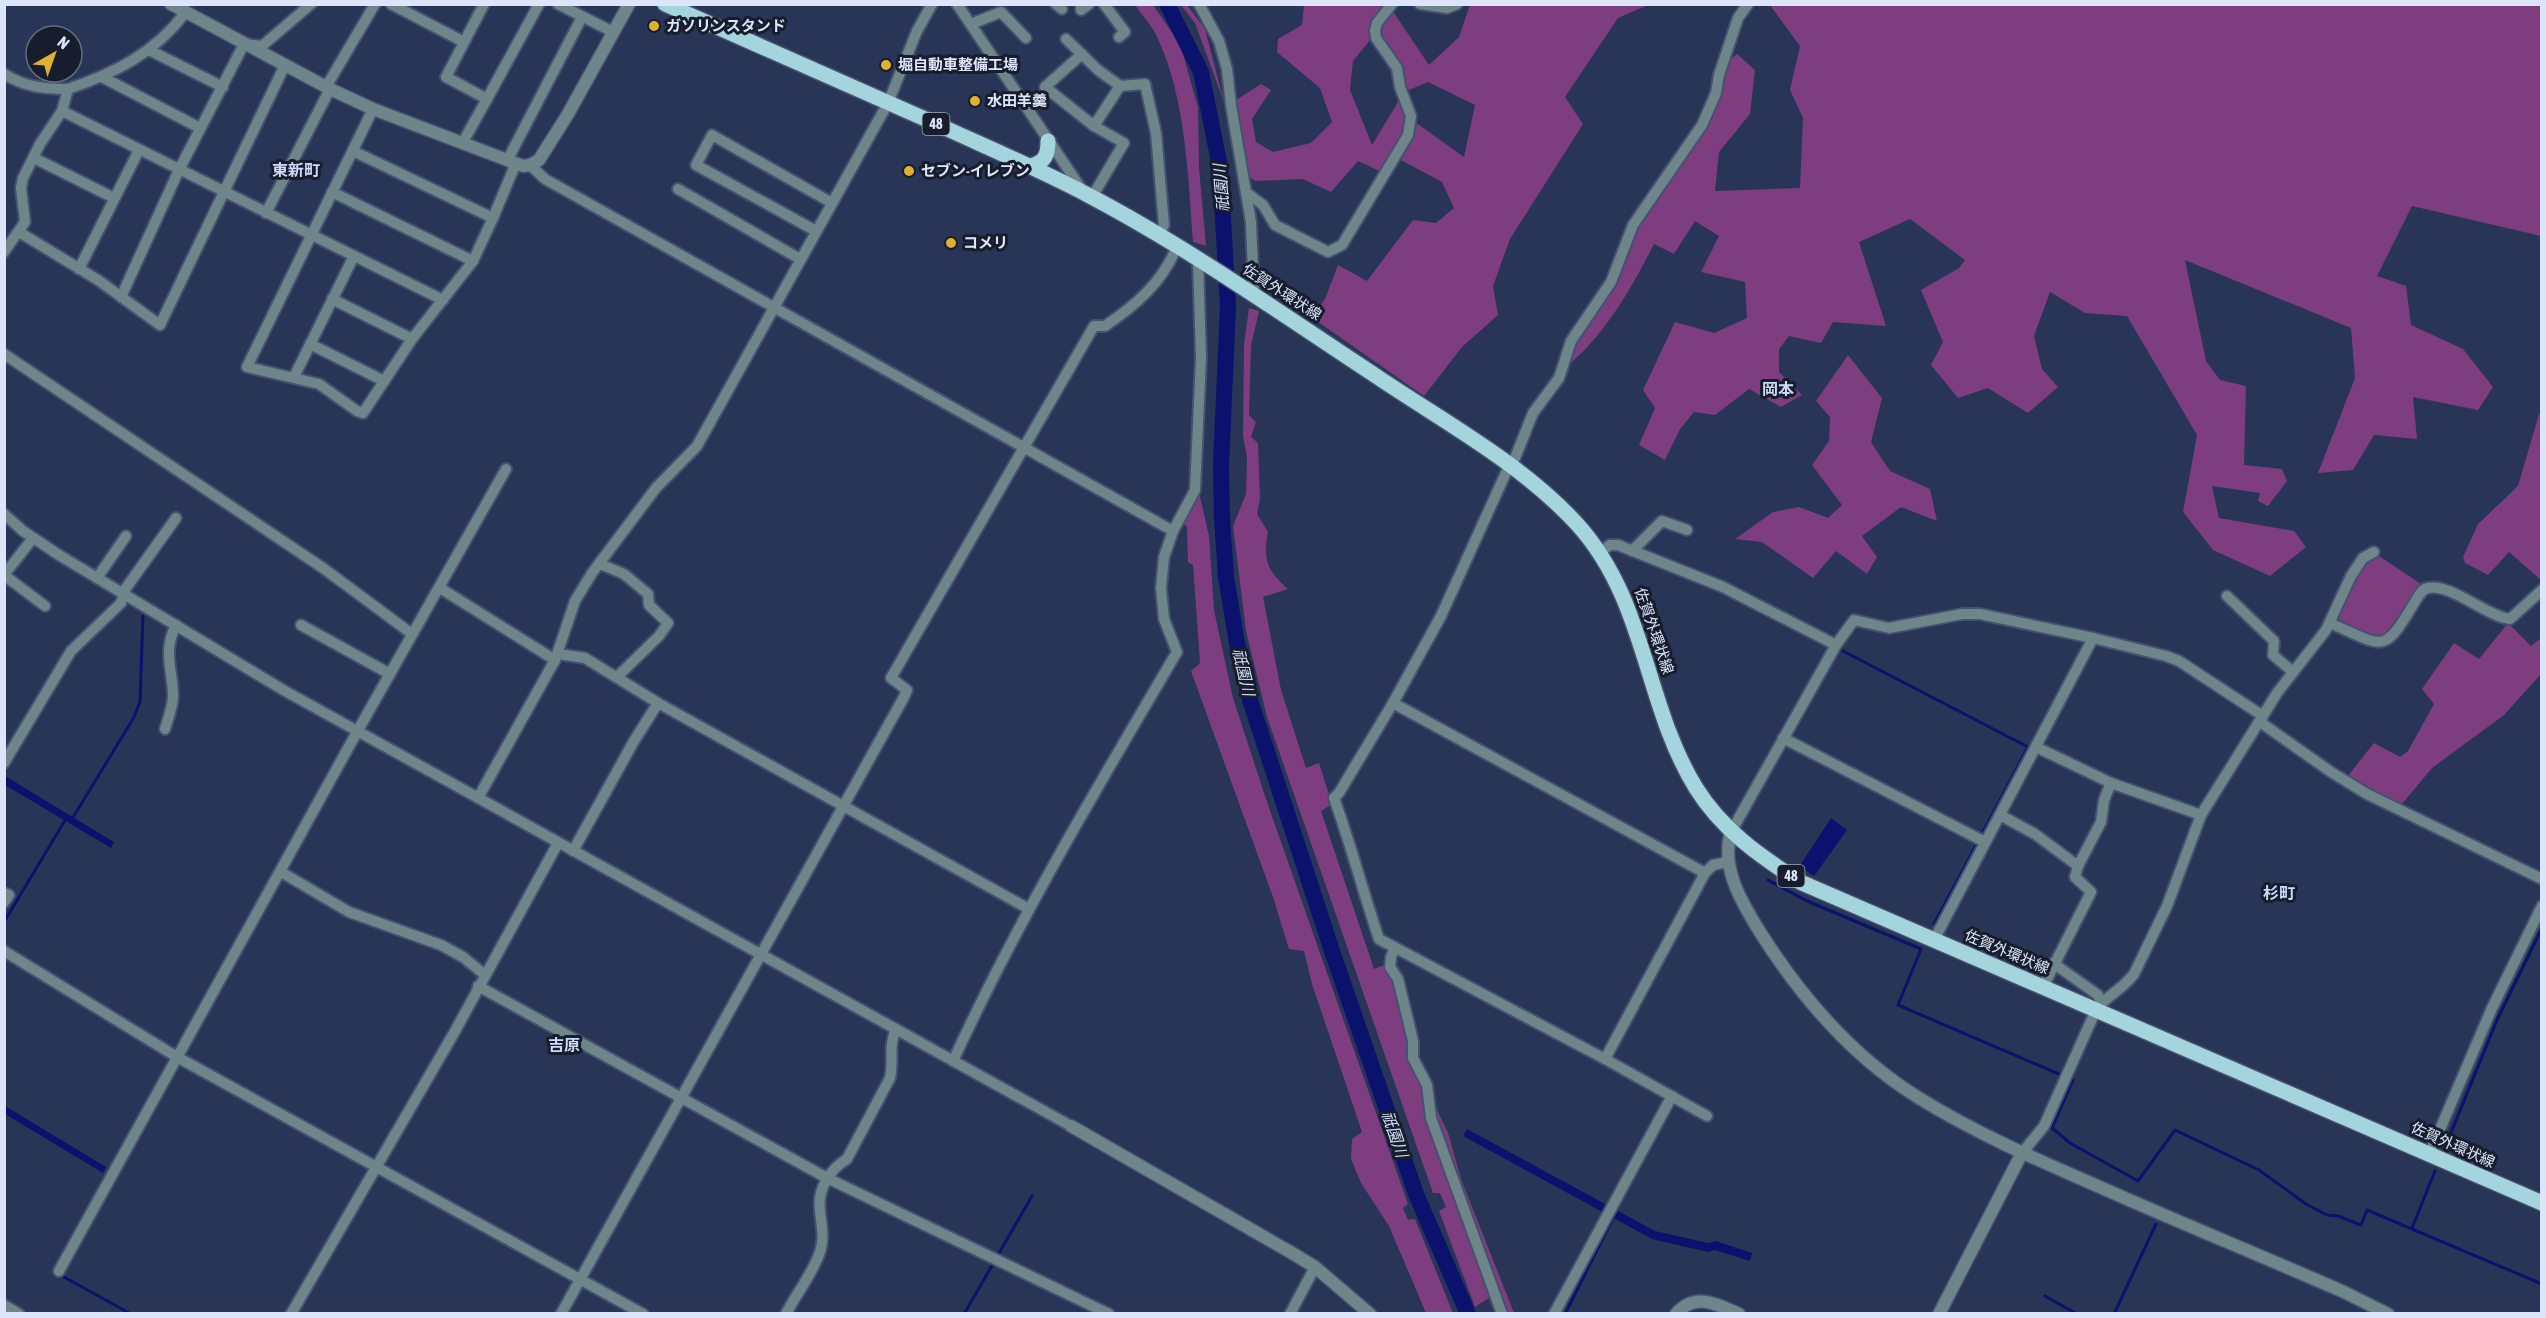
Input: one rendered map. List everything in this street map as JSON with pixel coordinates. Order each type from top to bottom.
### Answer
[{"type":"main road","name":"佐賀外環状線","points":[[665,4],[1031,166],[1088,195],[1198,259],[1509,465],[1550,498],[1577,524],[1600,552],[1625,597],[1672,742],[1697,790],[1731,832],[1753,852],[1800,882],[2043,987],[2099,1006],[2541,1203]]},
{"type":"main road","points":[[1031,166],[1040,164],[1045,159],[1048,152],[1048,141]]},
{"type":"street","points":[[171,4],[328,88],[373,109],[512,161],[530,165],[536,172],[555,184],[1173,531]]},
{"type":"street","points":[[244,44],[262,46],[311,4]]},
{"type":"street","points":[[266,213],[328,88],[375,4]]},
{"type":"street","points":[[392,4],[464,42]]},
{"type":"street","points":[[484,4],[446,77],[487,99]]},
{"type":"street","points":[[463,142],[539,4]]},
{"type":"street","points":[[558,4],[613,32]]},
{"type":"street","points":[[530,165],[539,160],[568,114],[629,4]]},
{"type":"street","points":[[478,798],[556,657],[575,601],[656,488],[696,446],[888,102],[917,31],[932,4]]},
{"type":"street","points":[[957,4],[1048,141],[1088,195],[1124,144],[1094,126],[1045,87],[1082,54]]},
{"type":"street","points":[[1081,4],[1081,10],[1089,4]]},
{"type":"street","points":[[1104,4],[1125,32],[1119,38]]},
{"type":"street","points":[[1247,193],[1263,205],[1275,225],[1328,252],[1342,245],[1408,135],[1412,123],[1400,87],[1397,68],[1376,38],[1377,23],[1392,4]]},
{"type":"street","points":[[1420,4],[1447,8],[1457,4]]},
{"type":"street","points":[[1707,1116],[1379,939],[1334,798],[1393,703],[1446,606],[1509,465],[1515,458],[1533,412],[1559,378],[1571,340],[1611,282],[1633,225],[1702,125],[1716,93],[1719,75],[1738,18],[1748,4]]},
{"type":"street","points":[[1201,5],[1219,41],[1227,69],[1230,105],[1251,222],[1254,295]]},
{"type":"street","points":[[970,24],[1001,12],[1026,38]]},
{"type":"street","points":[[4,74],[20,84],[46,89],[68,89],[121,68],[149,50],[173,28],[185,13]]},
{"type":"street","points":[[373,109],[247,367],[319,384],[363,413],[412,339],[472,261],[493,219],[512,161],[582,17]]},
{"type":"street","points":[[1066,39],[1120,86],[1145,84],[1156,133],[1164,225],[1159,236]]},
{"type":"street","points":[[121,297],[200,128],[244,44]]},
{"type":"street","points":[[149,50],[223,87]]},
{"type":"street","points":[[19,232],[121,297],[160,326],[285,65]]},
{"type":"street","points":[[102,77],[200,128]]},
{"type":"street","points":[[1094,126],[1120,86]]},
{"type":"street","points":[[4,252],[25,222],[21,188],[23,178],[40,144],[62,111],[68,89]]},
{"type":"street","points":[[62,111],[443,300]]},
{"type":"street","points":[[816,231],[696,165],[712,135],[832,202]]},
{"type":"street","points":[[79,269],[139,150]]},
{"type":"street","points":[[352,151],[493,219]]},
{"type":"street","points":[[34,158],[114,198]]},
{"type":"street","points":[[678,189],[800,259]]},
{"type":"street","points":[[332,192],[472,261]]},
{"type":"street","points":[[561,1314],[907,690],[891,678],[1023,446],[1094,326],[1105,326],[1148,292],[1161,277],[1177,246]]},
{"type":"street","points":[[294,377],[354,256]]},
{"type":"street","points":[[953,1061],[988,984],[1176,652],[1164,619],[1161,588],[1164,557],[1173,531],[1195,490],[1201,358],[1198,259]]},
{"type":"street","points":[[332,299],[412,339]]},
{"type":"street","points":[[310,344],[384,381]]},
{"type":"street","points":[[4,354],[323,568],[412,634]]},
{"type":"street","points":[[59,1271],[357,732],[506,469]]},
{"type":"street","points":[[4,514],[33,538],[285,691],[1071,1126],[1315,1267],[1371,1314]]},
{"type":"street","points":[[4,763],[71,651],[122,603],[126,588],[176,518]]},
{"type":"street","points":[[1632,551],[1662,521],[1687,530]]},
{"type":"street","points":[[97,578],[126,536]]},
{"type":"street","points":[[33,538],[4,575],[45,606]]},
{"type":"street","points":[[1600,552],[1610,545],[1618,545],[1723,587],[1836,645]]},
{"type":"street","points":[[2099,1006],[2111,998],[2134,974],[2168,906],[2201,816],[2293,672],[2330,623],[2363,558],[2374,552]]},
{"type":"street","points":[[600,564],[624,574],[648,594],[650,605],[668,623],[659,636],[617,677]]},
{"type":"street","points":[[440,588],[556,657],[585,658],[658,703],[1029,909]]},
{"type":"street","points":[[2330,623],[2372,642],[2381,643],[2396,633],[2419,594],[2426,588],[2436,588],[2475,603],[2502,618],[2510,618],[2541,590]]},
{"type":"street","points":[[2227,596],[2274,641],[2273,655],[2293,672]]},
{"type":"street","points":[[2388,1314],[2344,1292],[2022,1153],[1967,1126],[1917,1097],[1880,1070],[1837,1031],[1808,999],[1775,956],[1750,915],[1727,862],[1731,832],[1836,645],[1854,620],[1889,628],[1962,614],[1980,614],[2094,638],[2179,661],[2262,719],[2331,772],[2367,794],[2541,879]]},
{"type":"street","points":[[165,729],[173,698],[168,646],[176,625]]},
{"type":"street","points":[[301,625],[390,674]]},
{"type":"street","points":[[1934,940],[2094,638]]},
{"type":"street","points":[[573,851],[634,741],[658,703]]},
{"type":"street","points":[[1393,703],[1705,873]]},
{"type":"street","points":[[1783,738],[1985,842]]},
{"type":"street","points":[[2036,747],[2111,783],[2201,816]]},
{"type":"street","points":[[2043,987],[2053,963],[2091,892],[2075,877],[2078,866],[2102,822],[2104,801],[2111,783]]},
{"type":"street","points":[[2000,815],[2035,834],[2078,866]]},
{"type":"street","points":[[291,1314],[454,1033],[558,843]]},
{"type":"street","points":[[1605,1059],[1705,873],[1713,865],[1727,862]]},
{"type":"street","points":[[281,872],[350,912],[441,945],[463,957],[485,975]]},
{"type":"street","points":[[4,893],[9,895],[4,903]]},
{"type":"street","points":[[2429,1155],[2492,1008],[2541,906]]},
{"type":"street","points":[[1395,948],[1390,967],[1398,979],[1413,1041],[1413,1058],[1427,1085],[1431,1118],[1502,1314]]},
{"type":"street","points":[[4,951],[177,1057],[643,1314]]},
{"type":"street","points":[[1940,1314],[2022,1153],[2044,1125],[2099,1006],[2098,995],[2053,963]]},
{"type":"street","points":[[478,986],[827,1178],[1109,1314]]},
{"type":"street","points":[[786,1314],[820,1252],[824,1230],[819,1208],[827,1178],[836,1165],[847,1159],[890,1078],[892,1069],[890,1041],[896,1029]]},
{"type":"street","points":[[1554,1314],[1672,1096]]},
{"type":"street","points":[[1290,1314],[1315,1267]]},
{"type":"street","points":[[1676,1314],[1690,1302],[1702,1300],[1739,1314]]},
{"type":"street","points":[[4,1305],[19,1314]]},
{"type":"shaded area","points":[[1135,5],[1153,5],[1180,44],[1198,107],[1199,168],[1206,246],[1193,242],[1184,139],[1175,87],[1156,35]]},
{"type":"shaded area","points":[[1181,5],[1187,5],[1205,29],[1224,102],[1195,23]]},
{"type":"shaded area","points":[[1304,5],[1399,5],[1392,10],[1429,65],[1459,37],[1470,5],[1648,5],[1618,18],[1565,97],[1583,124],[1510,239],[1493,286],[1498,315],[1462,347],[1424,396],[1311,317],[1325,299],[1338,265],[1367,281],[1413,220],[1436,223],[1454,208],[1442,182],[1399,159],[1388,175],[1358,161],[1331,192],[1303,179],[1255,181],[1245,173],[1237,123],[1236,100],[1261,84],[1271,90],[1252,119],[1256,142],[1273,152],[1311,143],[1332,122],[1320,88],[1277,52],[1278,39],[1302,25]],"holes":[[[1376,33],[1404,92],[1372,145],[1350,90],[1353,61]],[[1428,82],[1475,105],[1464,157],[1415,122],[1404,92]]]},
{"type":"shaded area","points":[[1770,5],[2541,5],[2541,236],[2412,206],[2377,276],[2406,286],[2411,325],[2463,349],[2493,387],[2478,410],[2413,397],[2417,439],[2374,435],[2353,470],[2318,473],[2355,378],[2351,328],[2185,260],[2206,361],[2220,380],[2246,386],[2244,465],[2282,469],[2287,481],[2268,506],[2258,501],[2260,493],[2212,486],[2219,518],[2294,531],[2306,547],[2270,576],[2213,550],[2183,512],[2197,435],[2127,316],[2085,313],[2050,292],[2034,336],[2042,369],[2058,387],[2028,413],[1988,388],[1958,398],[1931,365],[1943,342],[1921,290],[1959,268],[1965,260],[1910,219],[1859,242],[1886,326],[1833,322],[1821,343],[1789,336],[1779,349],[1779,372],[1802,395],[1781,407],[1749,389],[1715,415],[1694,412],[1680,429],[1665,460],[1639,445],[1655,408],[1643,390],[1675,322],[1714,333],[1747,318],[1745,282],[1701,272],[1719,236],[1695,221],[1674,254],[1654,244],[1628,292],[1597,336],[1572,362],[1559,356],[1578,322],[1608,282],[1631,222],[1694,134],[1712,91],[1713,74],[1737,54],[1755,70],[1750,114],[1719,152],[1715,191],[1800,188],[1803,118],[1790,90],[1800,46]]},
{"type":"shaded area","points":[[1249,308],[1259,311],[1251,346],[1249,415],[1256,422],[1251,437],[1258,443],[1260,499],[1257,514],[1268,532],[1266,550],[1268,564],[1275,576],[1288,589],[1263,597],[1281,690],[1306,768],[1319,763],[1332,804],[1321,811],[1374,969],[1384,965],[1394,979],[1408,1052],[1422,1087],[1429,1093],[1448,1133],[1461,1179],[1514,1313],[1503,1313],[1498,1292],[1475,1307],[1439,1211],[1446,1207],[1440,1193],[1433,1193],[1267,717],[1246,631],[1233,526],[1246,494],[1247,457],[1243,436],[1244,345]]},
{"type":"shaded area","points":[[1848,355],[1882,398],[1871,442],[1890,471],[1930,489],[1937,521],[1901,507],[1862,536],[1877,557],[1867,574],[1836,551],[1813,578],[1762,542],[1735,539],[1773,512],[1799,507],[1828,518],[1842,505],[1812,465],[1829,441],[1830,417],[1816,401]]},
{"type":"shaded area","points":[[2539,414],[2542,414],[2541,580],[2509,552],[2488,575],[2465,563],[2463,557],[2478,524],[2518,486]]},
{"type":"shaded area","points":[[1199,492],[1209,536],[1214,610],[1233,698],[1266,799],[1408,1204],[1403,1208],[1408,1220],[1415,1219],[1453,1313],[1426,1313],[1389,1226],[1361,1183],[1351,1159],[1352,1139],[1362,1132],[1312,984],[1304,951],[1289,949],[1273,897],[1191,671],[1200,663],[1193,565],[1188,562],[1187,527],[1182,522]]},
{"type":"shaded area","points":[[2376,554],[2421,584],[2392,633],[2378,640],[2334,621],[2363,563]]},
{"type":"shaded area","points":[[2508,623],[2531,646],[2541,638],[2541,674],[2504,715],[2432,768],[2402,804],[2367,789],[2347,777],[2374,743],[2400,757],[2408,751],[2434,704],[2422,689],[2454,643],[2479,659]]},
{"type":"shaded area","points":[[5,776],[114,842],[111,848],[5,785]]},
{"type":"shaded area","points":[[1831,818],[1847,830],[1814,876],[1799,867]]},
{"type":"shaded area","points":[[5,1106],[106,1167],[103,1173],[5,1114]]},
{"type":"shaded area","points":[[1467,1129],[1655,1231],[1708,1243],[1716,1241],[1752,1253],[1750,1261],[1715,1250],[1708,1252],[1652,1239],[1463,1136]]},
{"type":"waterway","name":"祇園川","points":[[1167,4],[1201,72],[1220,167],[1228,306],[1221,465],[1222,519],[1226,577],[1237,643],[1251,703],[1334,957],[1416,1194],[1468,1314]]},
{"type":"waterway","points":[[4,922],[67,817],[72,819],[133,719],[140,702],[143,616]]},
{"type":"waterway","points":[[1841,650],[2028,747],[1981,836]]},
{"type":"waterway","points":[[1934,924],[1978,842]]},
{"type":"waterway","points":[[1768,880],[1807,901],[1921,949],[1898,1005],[2073,1080],[2052,1128],[2070,1143],[2138,1181],[2175,1130],[2259,1170],[2306,1204],[2327,1215],[2338,1216],[2361,1225],[2367,1210],[2542,1284]]},
{"type":"waterway","points":[[2444,1150],[2497,1020],[2542,928]]},
{"type":"waterway","points":[[2412,1228],[2435,1171]]},
{"type":"waterway","points":[[999,1253],[1032,1196]]},
{"type":"waterway","points":[[1565,1314],[1613,1218]]},
{"type":"waterway","points":[[2114,1314],[2156,1224]]},
{"type":"waterway","points":[[964,1314],[993,1264]]},
{"type":"waterway","points":[[64,1277],[131,1314]]},
{"type":"waterway","points":[[2045,1296],[2077,1314]]},
{"type":"place","name":"ガソリンスタンド","points":[[654,26]]},
{"type":"place","name":"堀自動車整備工場","points":[[886,65]]},
{"type":"place","name":"水田羊羹","points":[[975,101]]},
{"type":"place","name":"セブン-イレブン","points":[[909,171]]},
{"type":"place","name":"コメリ","points":[[951,243]]},
{"type":"district","name":"東新町","points":[[296,170]]},
{"type":"district","name":"岡本","points":[[1778,389]]},
{"type":"district","name":"杉町","points":[[2279,893]]},
{"type":"district","name":"吉原","points":[[564,1045]]}]
